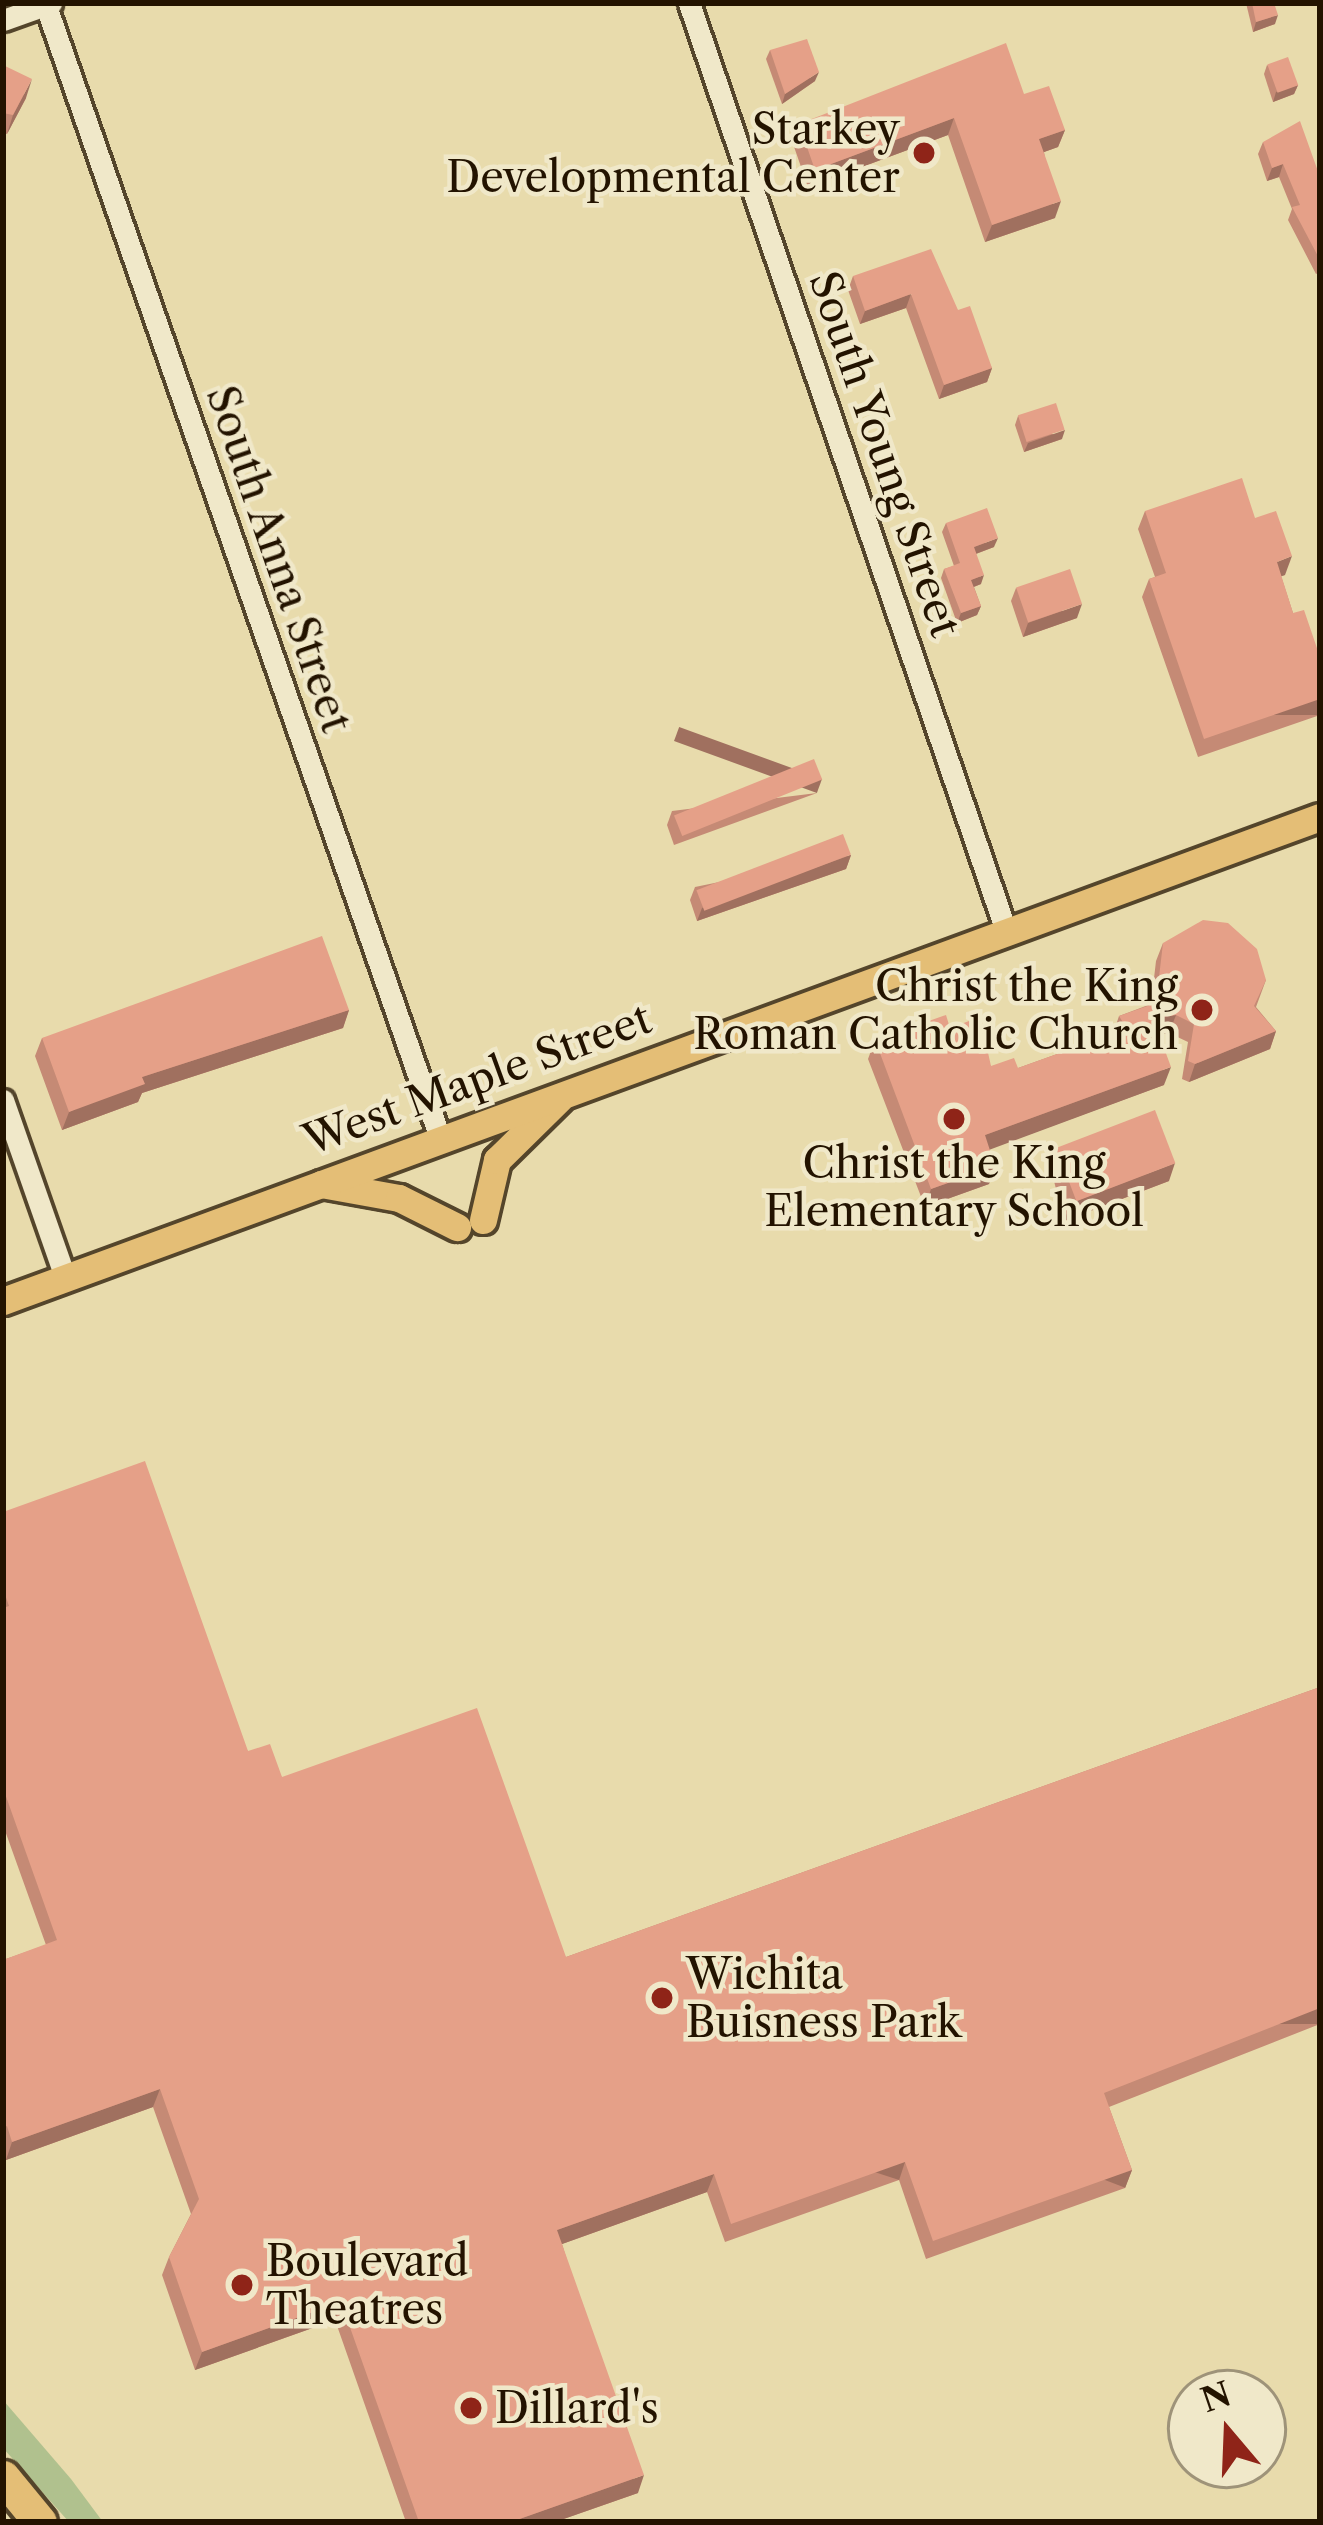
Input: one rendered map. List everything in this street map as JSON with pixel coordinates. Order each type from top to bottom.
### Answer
[{"type":"highway","points":[[3,2477],[40,2522]]},
{"type":"main road","name":"West Maple Street","points":[[3,1301],[1320,817]]},
{"type":"main road","points":[[317,1184],[399,1198],[470,1224],[497,1160],[567,1091]]},
{"type":"street","name":"South Young Street","points":[[689,3],[1006,932]]},
{"type":"street","points":[[3,20],[47,4]]},
{"type":"street","name":"South Anna Street","points":[[47,4],[440,1138]]},
{"type":"street","points":[[3,1100],[65,1277]]},
{"type":"green space","points":[[3,2400],[103,2522],[69,2522],[3,2448]]},
{"type":"building","points":[[1252,3],[1274,3],[1278,15],[1256,22]]},
{"type":"building","points":[[807,39],[819,72],[785,94],[770,50]]},
{"type":"building","points":[[1006,43],[1024,94],[1049,86],[1065,130],[1039,139],[1061,201],[992,225],[954,118],[815,170],[799,124]]},
{"type":"building","points":[[1288,57],[1298,85],[1278,93],[1267,65]]},
{"type":"building","points":[[3,65],[32,79],[13,115],[3,113]]},
{"type":"building","points":[[1300,121],[1320,177],[1320,260],[1292,207],[1300,205],[1283,164],[1272,168],[1263,142]]},
{"type":"building","points":[[931,249],[958,310],[970,306],[992,368],[944,385],[911,294],[865,311],[853,276]]},
{"type":"building","points":[[1056,403],[1065,430],[1027,442],[1018,415]]},
{"type":"building","points":[[1242,478],[1255,518],[1276,511],[1292,556],[1277,562],[1293,613],[1304,610],[1320,657],[1320,699],[1204,739],[1149,579],[1166,573],[1145,511]]},
{"type":"building","points":[[987,508],[998,538],[974,547],[984,575],[971,580],[981,606],[961,613],[944,569],[960,563],[946,523]]},
{"type":"building","points":[[1070,569],[1082,604],[1028,623],[1016,588]]},
{"type":"building","points":[[814,759],[822,779],[682,836],[674,816]]},
{"type":"building","points":[[843,834],[851,855],[704,911],[696,890]]},
{"type":"building","points":[[1203,920],[1228,923],[1257,949],[1266,980],[1254,1006],[1276,1031],[1195,1064],[1188,1061],[1194,1024],[1176,1015],[1153,1018],[1171,1067],[985,1135],[995,1166],[931,1189],[875,1040],[946,1015],[950,1028],[980,1017],[991,1066],[1014,1058],[1018,1068],[1127,1029],[1119,1016],[1156,1003],[1163,943]]},
{"type":"building","points":[[322,936],[349,1010],[142,1077],[145,1084],[69,1112],[42,1038]]},
{"type":"building","points":[[1155,1110],[1175,1163],[1076,1201],[1056,1148]]},
{"type":"building","name":"Wichita Buisness Park","points":[[145,1461],[248,1751],[270,1744],[282,1777],[477,1708],[566,1957],[1320,1687],[1320,2008],[1104,2093],[1132,2170],[933,2241],[905,2162],[731,2224],[714,2174],[557,2230],[644,2475],[511,2522],[419,2522],[341,2302],[202,2352],[169,2257],[199,2199],[160,2089],[12,2142],[7,2126],[3,2128],[3,1960],[57,1940],[3,1788],[3,1608],[9,1606],[3,1589],[3,1512]]},
{"type":"place","name":"Starkey Developmental Center","points":[[924,153]]},
{"type":"place","name":"Christ the King Roman Catholic Church","points":[[1202,1010]]},
{"type":"place","name":"Christ the King Elementary School","points":[[954,1119]]},
{"type":"place","name":"Wichita Buisness Park","points":[[662,1998]]},
{"type":"place","name":"Boulevard Theatres","points":[[242,2285]]},
{"type":"place","name":"Dillard's","points":[[471,2408]]}]
